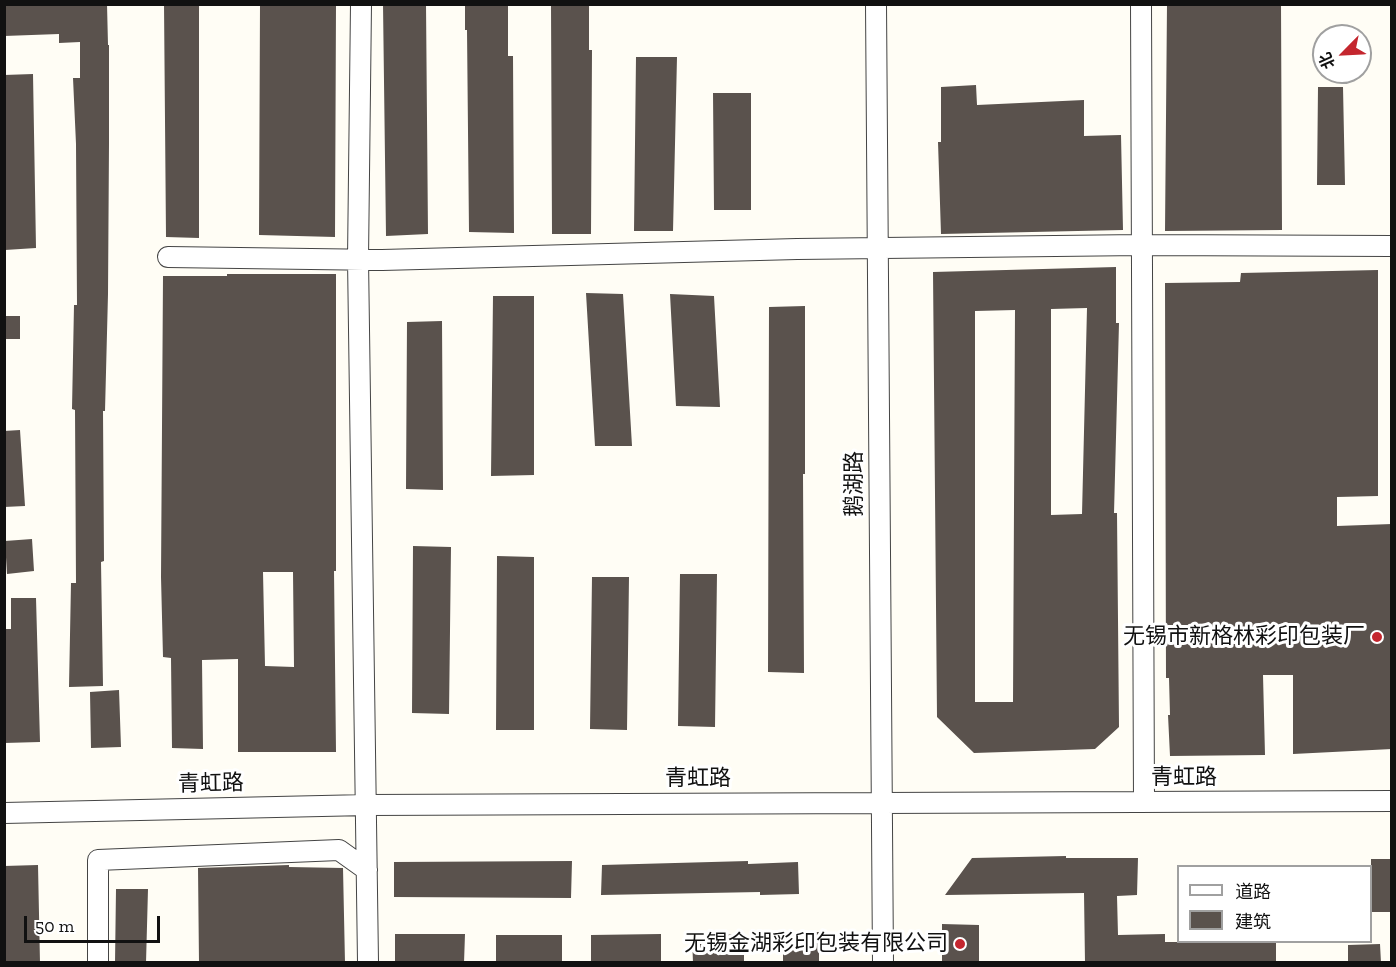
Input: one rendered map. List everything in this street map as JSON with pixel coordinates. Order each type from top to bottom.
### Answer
[{"type":"street","points":[[361,4],[358,259],[368,963]]},
{"type":"street","name":"鹅湖路","points":[[876,4],[883,963]]},
{"type":"street","points":[[1141,4],[1144,802]]},
{"type":"street","points":[[168,257],[358,259],[1141,244],[1392,246]]},
{"type":"street","name":"青虹路","points":[[4,813],[366,805],[1392,801]]},
{"type":"street","points":[[98,963],[98,860],[339,850],[367,870]]},
{"type":"building","points":[[4,4],[107,4],[109,143],[108,294],[105,411],[103,411],[104,561],[101,562],[103,686],[69,687],[71,583],[76,583],[75,410],[72,409],[74,305],[77,305],[76,144],[73,78],[80,78],[80,42],[59,43],[59,34],[4,36]]},
{"type":"building","points":[[164,4],[199,4],[199,238],[166,237]]},
{"type":"building","points":[[260,4],[336,4],[335,237],[259,235]]},
{"type":"building","points":[[383,4],[426,4],[428,234],[386,236]]},
{"type":"building","points":[[465,4],[508,4],[508,56],[513,56],[514,233],[469,232]]},
{"type":"building","points":[[551,4],[589,4],[589,50],[592,50],[591,234],[552,234]]},
{"type":"building","points":[[1167,4],[1281,4],[1282,230],[1165,231]]},
{"type":"building","points":[[636,57],[677,57],[673,231],[634,231]]},
{"type":"building","points":[[33,74],[36,248],[5,250],[4,75]]},
{"type":"building","points":[[976,85],[977,105],[1084,100],[1084,136],[1121,135],[1123,230],[941,234],[938,142],[941,142],[941,87]]},
{"type":"building","points":[[1318,87],[1343,87],[1345,185],[1317,185]]},
{"type":"building","points":[[713,93],[751,93],[751,210],[714,210]]},
{"type":"building","points":[[1116,267],[1116,323],[1119,323],[1114,513],[1117,513],[1119,727],[1095,749],[974,753],[937,717],[933,272]],"holes":[[[1087,308],[1082,514],[1051,515],[1051,309]],[[1015,310],[1013,702],[975,702],[975,311]]]},
{"type":"building","points":[[1378,270],[1378,496],[1337,497],[1337,526],[1392,524],[1392,749],[1293,754],[1293,675],[1263,675],[1265,755],[1170,756],[1169,678],[1166,678],[1165,283],[1240,282],[1241,273]]},
{"type":"building","points":[[227,274],[336,274],[336,571],[334,571],[336,752],[238,752],[238,659],[202,660],[203,749],[172,748],[171,658],[163,657],[161,577],[163,276],[227,276]],"holes":[[[263,572],[293,572],[294,667],[265,666]]]},
{"type":"building","points":[[586,293],[623,294],[632,446],[595,446]]},
{"type":"building","points":[[670,294],[714,296],[720,407],[676,406]]},
{"type":"building","points":[[493,296],[534,296],[534,475],[491,476]]},
{"type":"building","points":[[805,306],[804,673],[768,672],[769,307]]},
{"type":"building","points":[[4,316],[20,316],[20,339],[4,339]]},
{"type":"building","points":[[442,321],[443,490],[406,489],[407,322]]},
{"type":"building","points":[[20,430],[25,506],[4,507],[4,431]]},
{"type":"building","points":[[32,539],[34,571],[7,574],[5,541]]},
{"type":"building","points":[[413,546],[451,547],[449,714],[412,713]]},
{"type":"building","points":[[497,556],[534,557],[534,730],[496,730]]},
{"type":"building","points":[[680,574],[717,574],[715,727],[678,726]]},
{"type":"building","points":[[592,577],[629,577],[627,730],[590,729]]},
{"type":"building","points":[[11,598],[36,598],[40,742],[4,743],[4,629],[11,629]]},
{"type":"building","points":[[119,690],[121,747],[91,748],[90,692]]},
{"type":"building","points":[[1066,856],[1066,858],[1138,858],[1137,895],[1117,896],[1118,935],[1165,934],[1165,942],[1177,943],[1276,943],[1276,963],[1085,963],[1084,893],[945,895],[972,858]]},
{"type":"building","points":[[1371,859],[1392,859],[1392,912],[1372,912]]},
{"type":"building","points":[[572,861],[571,898],[394,897],[394,862]]},
{"type":"building","points":[[748,861],[748,864],[798,862],[799,894],[760,895],[760,892],[601,895],[602,865]]},
{"type":"building","points":[[38,865],[40,963],[4,963],[4,866]]},
{"type":"building","points":[[289,865],[289,867],[343,868],[345,963],[199,963],[198,868]]},
{"type":"building","points":[[116,889],[148,889],[146,963],[115,963]]},
{"type":"building","name":"无锡金湖彩印包装有限公司","points":[[942,924],[979,925],[979,963],[942,963]]},
{"type":"building","points":[[783,932],[819,932],[819,963],[783,963]]},
{"type":"building","points":[[395,934],[465,934],[464,963],[395,963]]},
{"type":"building","points":[[661,934],[661,963],[591,963],[591,935]]},
{"type":"building","points":[[744,934],[744,963],[693,963],[692,936]]},
{"type":"building","points":[[496,935],[562,935],[562,963],[496,963]]},
{"type":"building","points":[[1380,944],[1381,963],[1348,963],[1348,945]]},
{"type":"place","name":"无锡市新格林彩印包装厂","points":[[1377,637]]},
{"type":"place","name":"无锡金湖彩印包装有限公司","points":[[960,944]]}]
